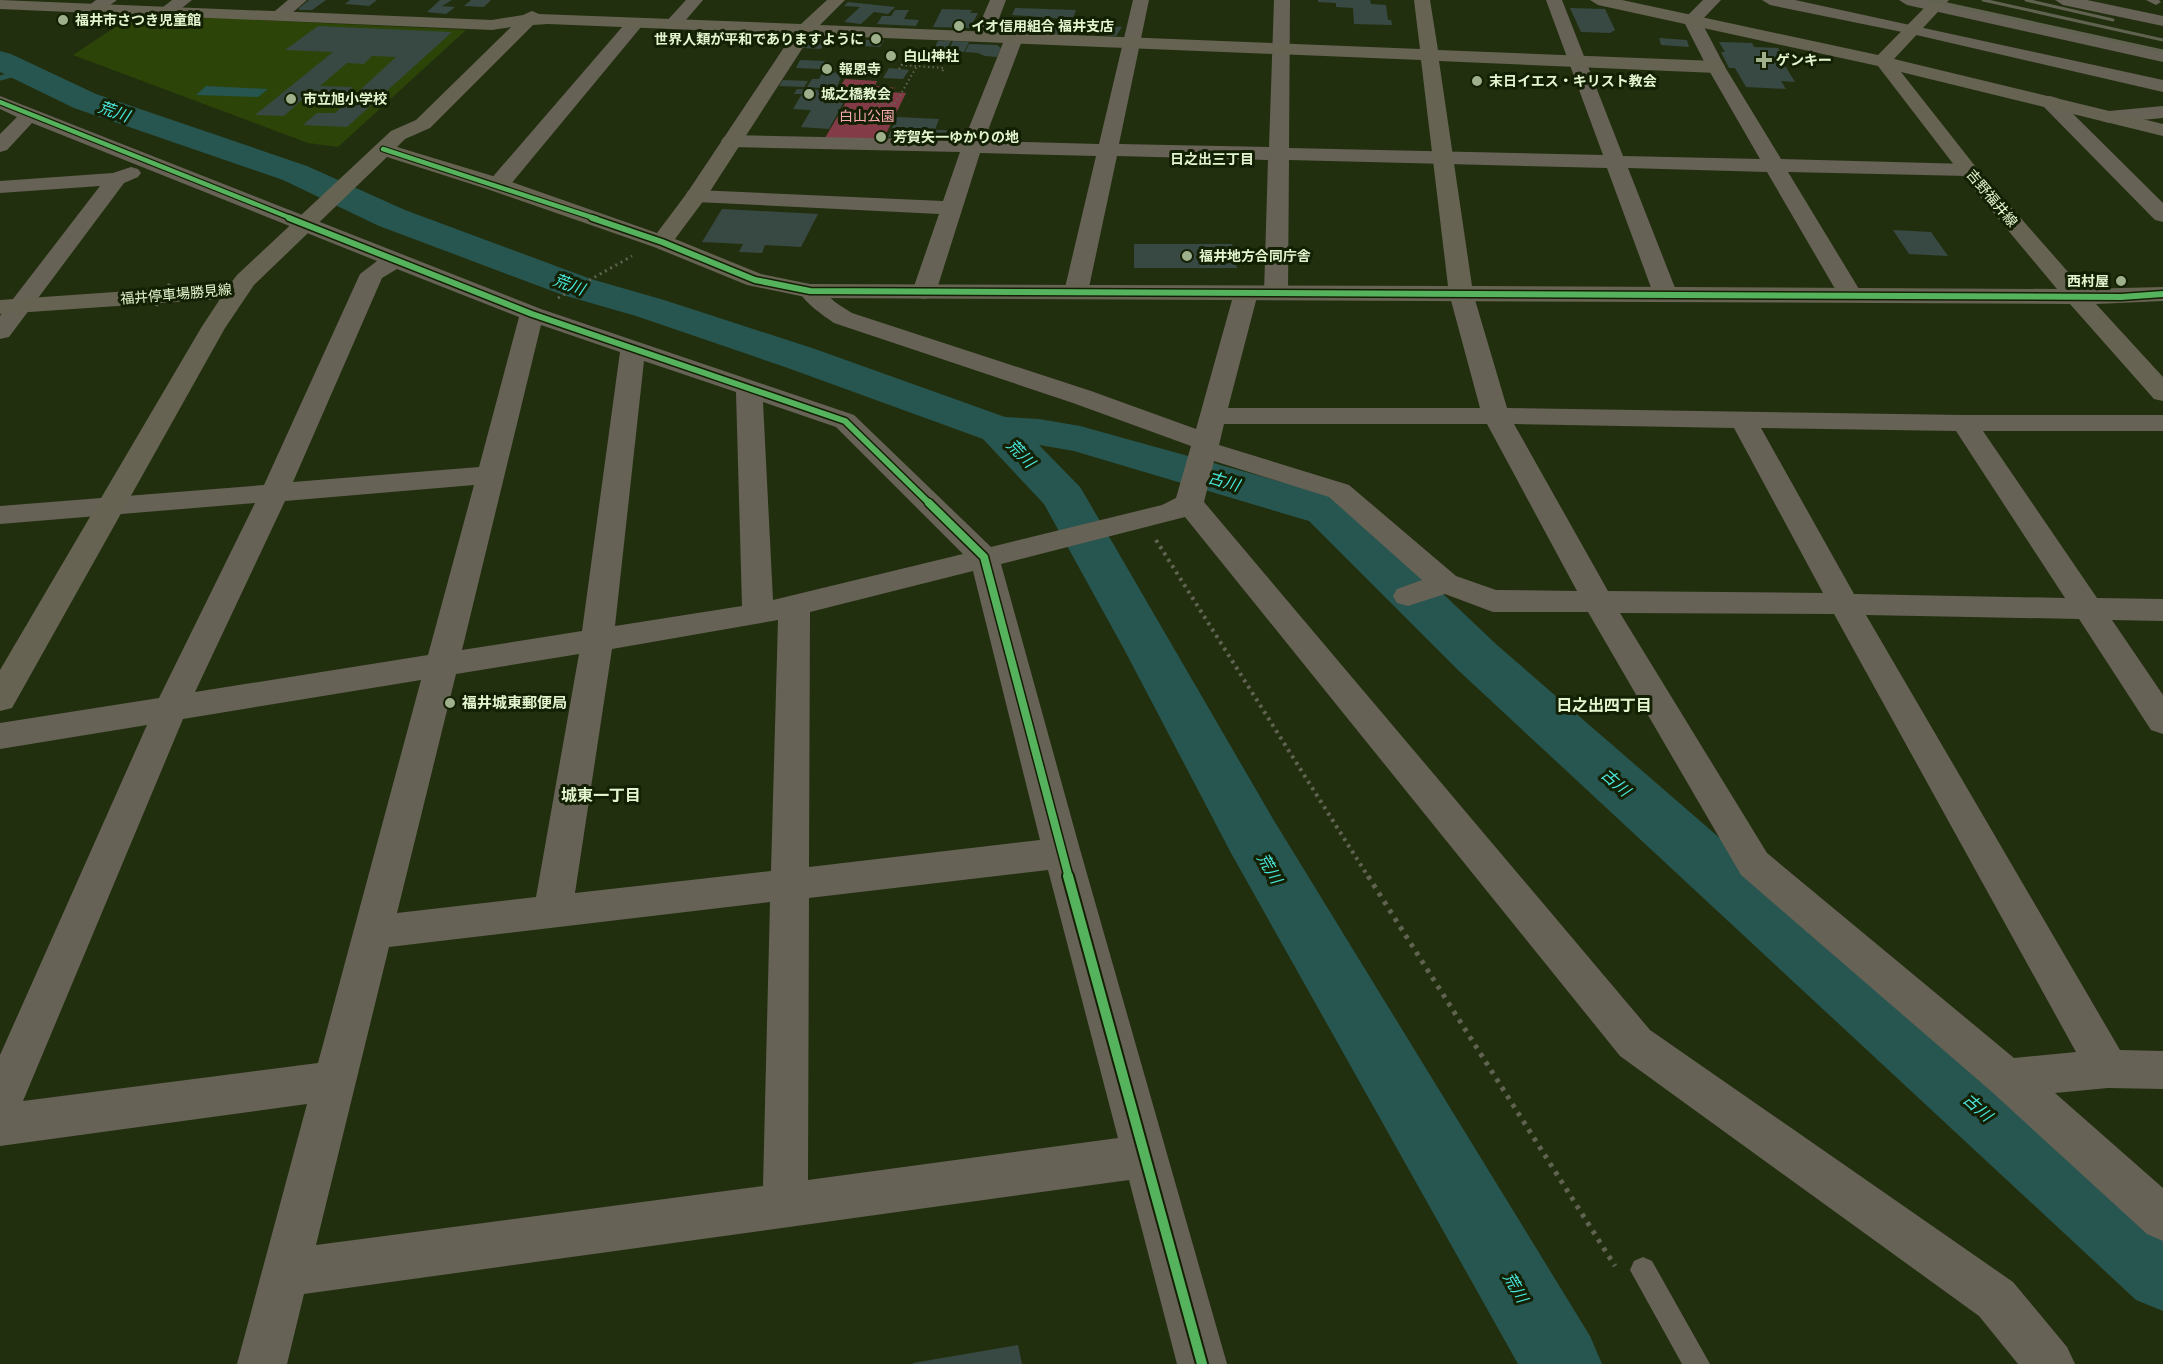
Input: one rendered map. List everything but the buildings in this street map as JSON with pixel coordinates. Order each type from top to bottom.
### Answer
[{"type":"street","points":[[167,10],[184,0]]},
{"type":"street","points":[[278,16],[299,0]]},
{"type":"street","points":[[476,40],[519,0]]},
{"type":"street","name":"福井停車場勝見線","points":[[10,306],[238,291],[252,273],[391,142],[423,124],[549,0]]},
{"type":"street","points":[[674,24],[694,0]]},
{"type":"street","points":[[662,242],[696,196],[805,30],[837,0]]},
{"type":"street","points":[[983,37],[998,0]]},
{"type":"street","points":[[1076,292],[1141,0]]},
{"type":"street","points":[[1276,293],[1282,0]]},
{"type":"street","points":[[1422,0],[1461,293],[1496,416],[1598,602],[1754,864],[2007,1078],[2163,1218]]},
{"type":"street","points":[[1554,0],[1665,293]]},
{"type":"street","points":[[1598,0],[1884,62],[2163,130]]},
{"type":"street","points":[[1692,20],[1713,0]]},
{"type":"street","points":[[1770,0],[1912,29],[2163,86]]},
{"type":"street","points":[[1907,0],[1937,3],[2163,57]]},
{"type":"street","points":[[2063,0],[2163,21]]},
{"type":"street","points":[[2107,9],[2157,1]]},
{"type":"street","points":[[1884,62],[1886,57],[1937,3]]},
{"type":"street","points":[[0,4],[102,4],[278,16],[492,25],[529,19],[674,24],[1716,67]]},
{"type":"street","points":[[1692,20],[1716,67],[1850,294]]},
{"type":"street","points":[[498,185],[635,23]]},
{"type":"street","points":[[924,292],[972,146],[1014,38]]},
{"type":"street","name":"吉野福井線","points":[[1884,62],[1968,170],[2163,393]]},
{"type":"street","points":[[0,102],[29,116],[306,222],[393,261],[541,309],[633,349],[845,421],[984,557],[1062,853],[1202,1364]]},
{"type":"street","points":[[2050,102],[2163,215]]},
{"type":"street","points":[[2109,117],[2163,112]]},
{"type":"street","points":[[401,114],[393,122],[391,142],[498,185],[662,242],[755,280],[810,291],[1665,293],[2121,297],[2163,294]]},
{"type":"street","points":[[0,146],[29,116]]},
{"type":"street","points":[[731,141],[1968,170]]},
{"type":"street","points":[[0,187],[117,179],[152,164]]},
{"type":"street","points":[[0,332],[10,306],[117,179]]},
{"type":"street","points":[[696,196],[951,208]]},
{"type":"street","points":[[0,1104],[170,710],[274,493],[372,274],[393,261]]},
{"type":"street","points":[[0,699],[213,328],[238,291]]},
{"type":"street","points":[[810,291],[826,307],[843,318],[1082,397],[1204,450],[1339,491],[1429,589],[1493,601],[2163,610]]},
{"type":"street","points":[[0,736],[776,610],[1172,512],[1191,496],[1246,293]]},
{"type":"street","points":[[261,1364],[490,475],[541,309]]},
{"type":"street","points":[[554,911],[597,640],[633,349]]},
{"type":"street","points":[[749,390],[776,610],[790,884],[785,1205]]},
{"type":"street","points":[[1211,416],[1496,416],[1964,423],[2163,423]]},
{"type":"street","points":[[1742,418],[1844,604],[2108,1069]]},
{"type":"street","points":[[1964,423],[2163,721]]},
{"type":"street","points":[[0,515],[490,475]]},
{"type":"street","points":[[1191,496],[1635,1043],[1996,1299],[2049,1364]]},
{"type":"street","points":[[373,932],[1062,853]]},
{"type":"street","points":[[2007,1078],[2108,1069],[2163,1070]]},
{"type":"street","points":[[0,1125],[334,1081]]},
{"type":"street","points":[[285,1273],[1145,1156]]},
{"type":"lane","points":[[1632,1272],[1697,1364]]},
{"type":"path","points":[[901,65],[944,68],[942,72]]},
{"type":"path","points":[[854,144],[878,103],[895,104],[917,66]]},
{"type":"path","points":[[541,309],[632,256]]},
{"type":"path","points":[[156,306],[171,281]]},
{"type":"path","points":[[1143,519],[1575,1205],[1632,1272]]},
{"type":"shaded area","name":"市立旭小学校","points":[[135,14],[466,30],[338,147],[308,143],[73,55]]},
{"type":"green space","points":[[845,79],[877,81],[875,86],[897,88],[872,90],[839,88]]},
{"type":"green space","name":"白山公園","points":[[853,90],[906,93],[883,140],[825,138]]},
{"type":"water","points":[[206,86],[268,89],[258,97],[196,95]]},
{"type":"waterway","name":"荒川","points":[[0,60],[85,101],[295,173],[392,218],[577,287],[650,308],[800,358],[999,430]]},
{"type":"waterway","points":[[0,78],[23,72]]},
{"type":"waterway","name":"古川","points":[[999,430],[1039,432],[1080,439],[1326,510],[1478,658],[2163,1273]]},
{"type":"waterway","name":"荒川","points":[[999,430],[1063,497],[1151,651],[1252,836],[1562,1364]]},
{"type":"railway","points":[[1929,0],[2163,51]]},
{"type":"railway","points":[[1983,0],[2163,40]]},
{"type":"railway","points":[[2026,0],[2113,20]]},
{"type":"cycle path","points":[[0,102],[532,314],[845,421],[984,557],[1062,853],[1202,1364]]},
{"type":"cycle path","points":[[383,149],[498,185],[662,242],[755,280],[810,291],[2121,297],[2163,294]]},
{"type":"place","name":"福井市さつき児童館","points":[[63,20]]},
{"type":"place","name":"イオ信用組合 福井支店","points":[[959,26]]},
{"type":"place","name":"世界人類が平和でありますように","points":[[876,39]]},
{"type":"place","name":"白山神社","points":[[891,56]]},
{"type":"place","name":"ゲンキー","points":[[1764,60]]},
{"type":"place","name":"報恩寺","points":[[827,69]]},
{"type":"place","name":"末日イエス・キリスト教会","points":[[1477,81]]},
{"type":"place","name":"城之橋教会","points":[[809,94]]},
{"type":"place","name":"市立旭小学校","points":[[291,99]]},
{"type":"place","name":"芳賀矢一ゆかりの地","points":[[881,137]]},
{"type":"place","name":"福井地方合同庁舎","points":[[1187,256]]},
{"type":"place","name":"西村屋","points":[[2121,281]]},
{"type":"place","name":"福井城東郵便局","points":[[450,703]]},
{"type":"district","name":"日之出三丁目","points":[[1212,159]]},
{"type":"district","name":"日之出四丁目","points":[[1604,705]]},
{"type":"district","name":"城東一丁目","points":[[601,795]]}]
